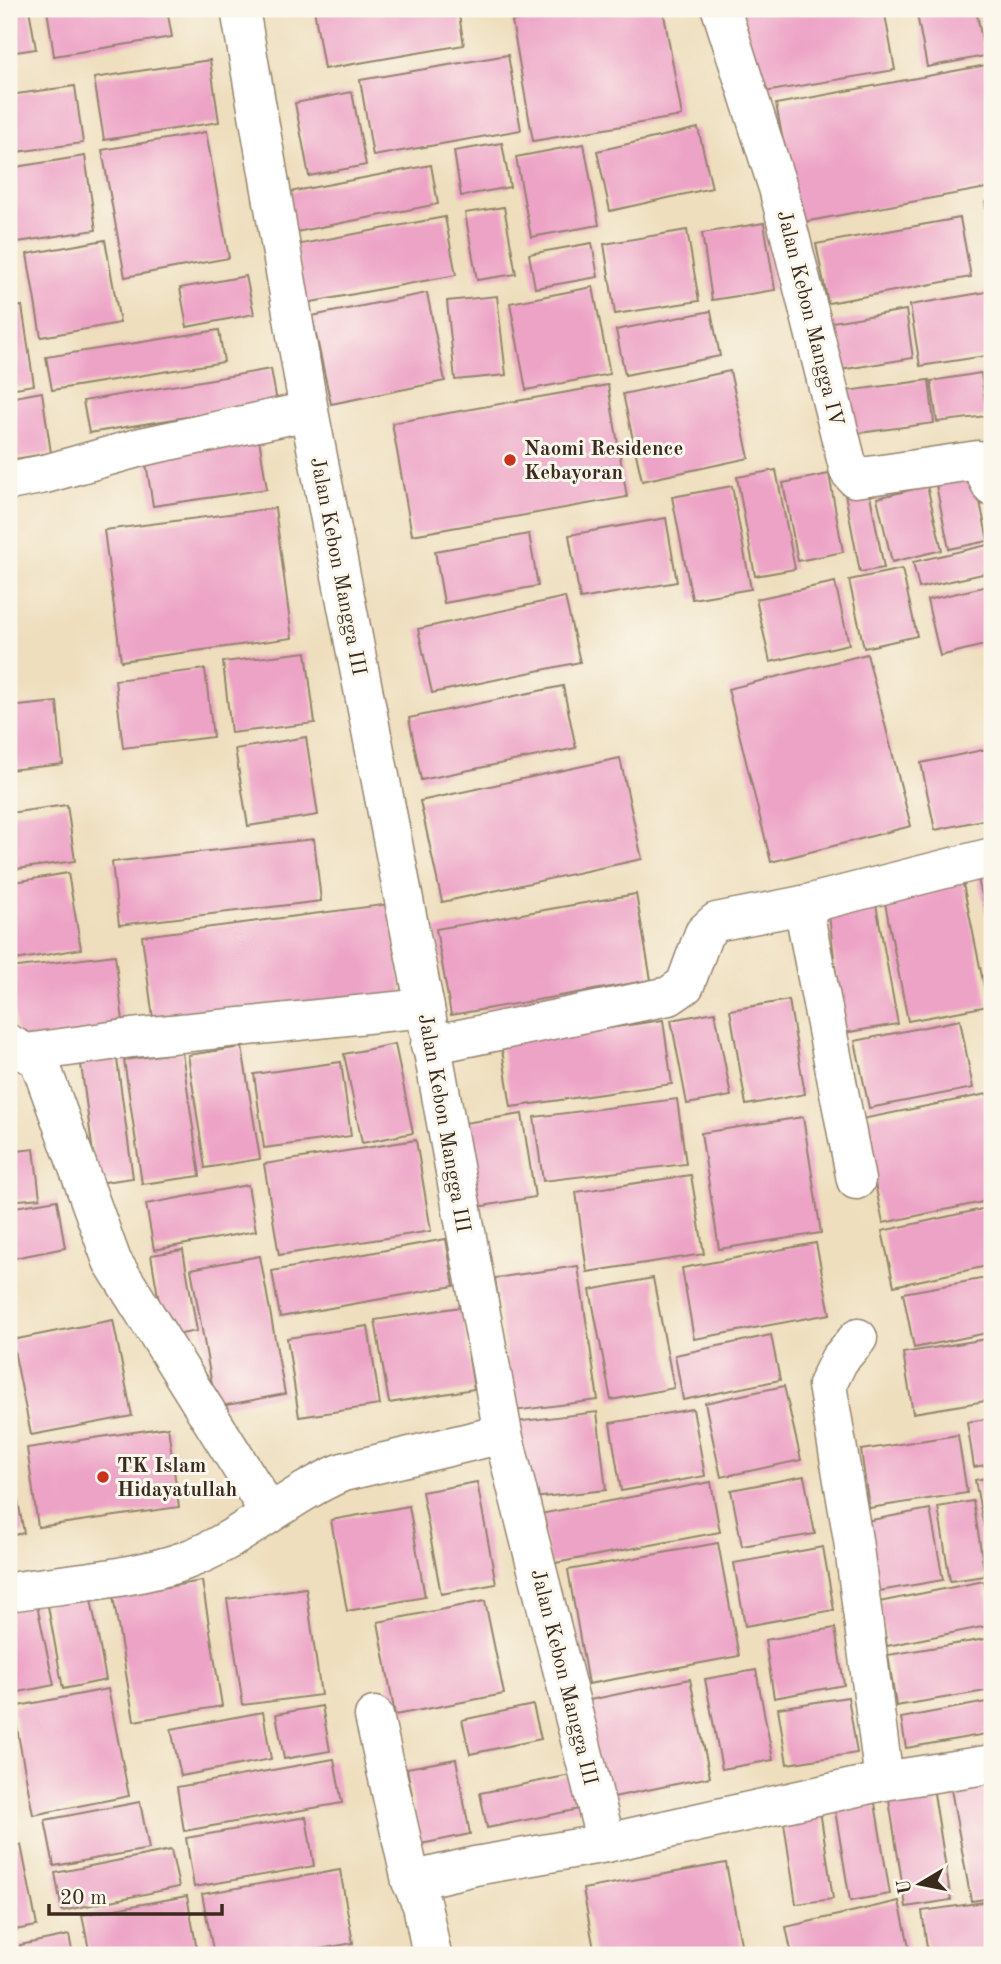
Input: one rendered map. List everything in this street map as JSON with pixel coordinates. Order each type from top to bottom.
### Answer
[{"type":"street","name":"Jalan Kebon Mangga III","points":[[240,9],[309,411],[425,1008],[503,1434],[606,1843]]},
{"type":"street","name":"Jalan Kebon Mangga IV","points":[[721,9],[778,188],[849,471],[855,478],[978,460],[992,487]]},
{"type":"street","points":[[9,481],[46,474],[141,447],[309,411]]},
{"type":"street","points":[[430,1045],[669,996],[685,985],[699,943],[710,926],[716,922],[803,905],[992,857]]},
{"type":"street","points":[[803,905],[856,1180]]},
{"type":"street","points":[[269,1512],[112,1261],[22,1048],[425,1008]]},
{"type":"street","points":[[858,1338],[839,1360],[827,1385],[853,1541],[884,1781]]},
{"type":"street","points":[[9,1592],[136,1573],[184,1561],[322,1480],[343,1472],[503,1434]]},
{"type":"street","points":[[374,1716],[411,1881],[422,1905],[432,1955]]},
{"type":"street","points":[[411,1881],[475,1866],[606,1843],[884,1781],[992,1764]]},
{"type":"building","points":[[9,9],[29,9],[36,49],[9,53]]},
{"type":"building","points":[[47,9],[167,9],[172,37],[54,56]]},
{"type":"building","points":[[314,9],[458,9],[464,45],[324,69]]},
{"type":"building","points":[[585,9],[663,9],[682,116],[533,141],[512,21]]},
{"type":"building","points":[[738,9],[884,9],[895,70],[752,94]]},
{"type":"building","points":[[916,9],[976,9],[985,56],[927,67]]},
{"type":"building","points":[[508,55],[521,130],[373,156],[360,80]]},
{"type":"building","points":[[210,60],[219,122],[104,140],[94,78]]},
{"type":"building","points":[[992,64],[992,187],[798,223],[776,104]]},
{"type":"building","points":[[75,86],[83,143],[9,153],[9,95]]},
{"type":"building","points":[[352,92],[366,165],[309,176],[295,103]]},
{"type":"building","points":[[698,128],[712,188],[610,211],[597,151]]},
{"type":"building","points":[[206,132],[229,258],[125,277],[102,150]]},
{"type":"building","points":[[502,143],[510,187],[461,196],[454,151]]},
{"type":"building","points":[[584,144],[599,225],[531,237],[516,157]]},
{"type":"building","points":[[85,156],[96,230],[11,243],[9,168]]},
{"type":"building","points":[[431,165],[438,204],[291,233],[284,193]]},
{"type":"building","points":[[992,201],[992,247],[991,247],[985,202]]},
{"type":"building","points":[[504,207],[516,274],[477,280],[465,213]]},
{"type":"building","points":[[445,217],[456,275],[306,303],[296,245]]},
{"type":"building","points":[[960,218],[971,277],[828,303],[816,244]]},
{"type":"building","points":[[764,223],[775,290],[712,300],[702,233]]},
{"type":"building","points":[[687,230],[699,301],[615,314],[604,244]]},
{"type":"building","points":[[105,240],[120,323],[41,337],[27,254]]},
{"type":"building","points":[[592,243],[598,277],[535,288],[529,254]]},
{"type":"building","points":[[246,276],[254,314],[187,327],[180,288]]},
{"type":"building","points":[[593,287],[610,374],[526,390],[510,303]]},
{"type":"building","points":[[992,291],[992,355],[920,366],[910,305]]},
{"type":"building","points":[[427,293],[445,381],[331,404],[312,316]]},
{"type":"building","points":[[497,296],[506,375],[455,380],[447,301]]},
{"type":"building","points":[[22,306],[34,385],[9,389],[9,308]]},
{"type":"building","points":[[906,310],[913,358],[840,370],[832,322]]},
{"type":"building","points":[[711,311],[720,356],[625,375],[616,330]]},
{"type":"building","points":[[219,330],[224,362],[52,390],[46,357]]},
{"type":"building","points":[[271,369],[277,402],[89,433],[83,401]]},
{"type":"building","points":[[730,371],[749,458],[642,481],[623,394]]},
{"type":"building","points":[[981,373],[987,416],[937,422],[931,381]]},
{"type":"building","points":[[929,380],[934,423],[844,435],[839,392]]},
{"type":"building","name":"Naomi Residence Kebayoran","points":[[608,385],[627,497],[412,535],[392,423]]},
{"type":"building","points":[[42,392],[51,453],[9,460],[9,398]]},
{"type":"building","points":[[259,439],[267,489],[153,506],[145,457]]},
{"type":"building","points":[[776,470],[795,569],[755,576],[737,477]]},
{"type":"building","points":[[829,474],[843,552],[798,561],[783,483]]},
{"type":"building","points":[[975,477],[988,541],[949,549],[936,485]]},
{"type":"building","points":[[732,486],[751,589],[692,599],[672,497]]},
{"type":"building","points":[[927,486],[942,550],[892,562],[877,498]]},
{"type":"building","points":[[869,490],[884,568],[860,572],[845,494]]},
{"type":"building","points":[[275,508],[292,638],[121,661],[104,530]]},
{"type":"building","points":[[666,518],[677,582],[580,599],[569,535]]},
{"type":"building","points":[[529,534],[538,586],[444,603],[435,551]]},
{"type":"building","points":[[992,544],[992,572],[919,588],[913,562]]},
{"type":"building","points":[[902,569],[917,636],[864,648],[849,580]]},
{"type":"building","points":[[835,582],[849,644],[770,662],[756,599]]},
{"type":"building","points":[[992,585],[992,643],[940,656],[927,600]]},
{"type":"building","points":[[565,597],[580,662],[432,693],[418,629]]},
{"type":"building","points":[[306,652],[315,723],[231,733],[223,662]]},
{"type":"building","points":[[867,654],[911,826],[771,862],[728,689]]},
{"type":"building","points":[[205,669],[213,737],[123,748],[115,680]]},
{"type":"building","points":[[563,686],[576,748],[421,780],[409,718]]},
{"type":"building","points":[[57,702],[63,764],[9,770],[9,707]]},
{"type":"building","points":[[306,737],[318,815],[248,826],[235,749]]},
{"type":"building","points":[[992,748],[992,818],[935,830],[921,763]]},
{"type":"building","points":[[620,758],[642,859],[442,902],[420,801]]},
{"type":"building","points":[[67,805],[75,861],[9,870],[9,813]]},
{"type":"building","points":[[314,839],[321,901],[119,925],[112,862]]},
{"type":"building","points":[[68,873],[81,949],[9,961],[9,883]]},
{"type":"building","points":[[992,873],[992,931],[991,932],[977,875]]},
{"type":"building","points":[[962,879],[988,1006],[908,1021],[883,893]]},
{"type":"building","points":[[636,894],[651,980],[451,1015],[436,929]]},
{"type":"building","points":[[875,899],[898,1024],[843,1033],[829,915]]},
{"type":"building","points":[[390,904],[402,994],[154,1026],[142,936]]},
{"type":"building","points":[[115,955],[124,1029],[17,1042],[9,968]]},
{"type":"building","points":[[789,1000],[805,1094],[746,1105],[730,1010]]},
{"type":"building","points":[[715,1012],[731,1096],[687,1104],[671,1020]]},
{"type":"building","points":[[663,1020],[672,1084],[511,1107],[501,1044]]},
{"type":"building","points":[[960,1020],[973,1088],[869,1108],[855,1041]]},
{"type":"building","points":[[395,1044],[413,1133],[362,1143],[344,1054]]},
{"type":"building","points":[[242,1047],[260,1159],[205,1168],[188,1055]]},
{"type":"building","points":[[116,1052],[133,1178],[97,1183],[80,1057]]},
{"type":"building","points":[[182,1052],[200,1176],[142,1184],[124,1060]]},
{"type":"building","points":[[341,1062],[351,1136],[264,1148],[254,1074]]},
{"type":"building","points":[[992,1093],[992,1200],[883,1223],[862,1119]]},
{"type":"building","points":[[677,1099],[686,1164],[543,1181],[534,1117]]},
{"type":"building","points":[[522,1114],[535,1197],[471,1208],[458,1124]]},
{"type":"building","points":[[803,1117],[821,1233],[719,1249],[701,1133]]},
{"type":"building","points":[[416,1140],[431,1231],[279,1255],[264,1164]]},
{"type":"building","points":[[34,1149],[40,1198],[9,1201],[9,1152]]},
{"type":"building","points":[[691,1175],[704,1254],[587,1272],[576,1192]]},
{"type":"building","points":[[248,1185],[256,1231],[154,1250],[146,1204]]},
{"type":"building","points":[[57,1200],[65,1248],[9,1259],[9,1208]]},
{"type":"building","points":[[991,1207],[992,1265],[894,1286],[882,1231]]},
{"type":"building","points":[[446,1239],[454,1286],[280,1317],[272,1271]]},
{"type":"building","points":[[816,1243],[830,1314],[694,1339],[682,1268]]},
{"type":"building","points":[[183,1250],[197,1331],[165,1337],[151,1255]]},
{"type":"building","points":[[260,1256],[285,1394],[216,1407],[191,1269]]},
{"type":"building","points":[[578,1266],[598,1400],[514,1411],[495,1278]]},
{"type":"building","points":[[992,1277],[992,1332],[914,1348],[903,1293]]},
{"type":"building","points":[[653,1278],[674,1388],[611,1400],[590,1290]]},
{"type":"building","points":[[461,1307],[474,1389],[389,1403],[375,1320]]},
{"type":"building","points":[[113,1320],[132,1416],[31,1435],[12,1340]]},
{"type":"building","points":[[368,1326],[380,1405],[299,1417],[287,1338]]},
{"type":"building","points":[[771,1335],[780,1380],[683,1400],[675,1355]]},
{"type":"building","points":[[992,1338],[992,1400],[913,1413],[903,1353]]},
{"type":"building","points":[[784,1386],[801,1460],[721,1477],[705,1403]]},
{"type":"building","points":[[693,1409],[705,1476],[621,1491],[610,1423]]},
{"type":"building","points":[[597,1412],[606,1490],[524,1499],[514,1422]]},
{"type":"building","points":[[992,1418],[992,1464],[974,1467],[967,1422]]},
{"type":"building","name":"TK Islam Hidayatullah","points":[[168,1427],[179,1507],[38,1527],[27,1448]]},
{"type":"building","points":[[958,1435],[967,1493],[869,1508],[861,1450]]},
{"type":"building","points":[[9,1453],[24,1533],[9,1536]]},
{"type":"building","points":[[804,1476],[815,1534],[742,1546],[731,1490]]},
{"type":"building","points":[[992,1477],[992,1548],[988,1549],[975,1480]]},
{"type":"building","points":[[477,1482],[496,1584],[441,1594],[422,1492]]},
{"type":"building","points":[[711,1482],[720,1532],[550,1564],[540,1514]]},
{"type":"building","points":[[973,1501],[985,1576],[950,1581],[938,1507]]},
{"type":"building","points":[[409,1506],[425,1597],[347,1611],[331,1520]]},
{"type":"building","points":[[930,1509],[943,1580],[879,1591],[866,1521]]},
{"type":"building","points":[[718,1543],[739,1656],[588,1684],[568,1570]]},
{"type":"building","points":[[823,1547],[834,1610],[745,1626],[734,1563]]},
{"type":"building","points":[[202,1581],[222,1706],[134,1721],[113,1596]]},
{"type":"building","points":[[984,1581],[992,1625],[887,1646],[879,1602]]},
{"type":"building","points":[[89,1588],[106,1680],[63,1689],[46,1595]]},
{"type":"building","points":[[306,1588],[321,1695],[243,1705],[227,1599]]},
{"type":"building","points":[[35,1596],[54,1685],[9,1694],[9,1601]]},
{"type":"building","points":[[485,1601],[504,1694],[395,1715],[378,1622]]},
{"type":"building","points":[[835,1628],[844,1685],[774,1698],[765,1640]]},
{"type":"building","points":[[992,1638],[992,1690],[896,1706],[888,1655]]},
{"type":"building","points":[[756,1670],[773,1760],[722,1769],[705,1679]]},
{"type":"building","points":[[690,1679],[710,1777],[604,1799],[585,1701]]},
{"type":"building","points":[[108,1689],[129,1796],[33,1815],[13,1707]]},
{"type":"building","points":[[848,1697],[857,1753],[787,1764],[778,1708]]},
{"type":"building","points":[[992,1701],[992,1733],[906,1748],[901,1718]]},
{"type":"building","points":[[533,1705],[541,1739],[470,1754],[462,1720]]},
{"type":"building","points":[[322,1706],[330,1751],[284,1759],[276,1714]]},
{"type":"building","points":[[263,1712],[271,1759],[181,1776],[171,1729]]},
{"type":"building","points":[[334,1759],[342,1803],[184,1831],[177,1787]]},
{"type":"building","points":[[456,1759],[470,1834],[421,1844],[407,1768]]},
{"type":"building","points":[[992,1770],[992,1898],[971,1901],[949,1778]]},
{"type":"building","points":[[586,1772],[594,1806],[487,1828],[480,1793]]},
{"type":"building","points":[[933,1787],[951,1900],[906,1907],[888,1794]]},
{"type":"building","points":[[874,1797],[890,1894],[850,1901],[834,1804]]},
{"type":"building","points":[[9,1798],[16,1832],[9,1834]]},
{"type":"building","points":[[140,1802],[149,1849],[54,1866],[45,1820]]},
{"type":"building","points":[[820,1810],[833,1899],[796,1904],[783,1816]]},
{"type":"building","points":[[306,1817],[314,1866],[194,1887],[186,1838]]},
{"type":"building","points":[[21,1845],[37,1926],[9,1931],[9,1847]]},
{"type":"building","points":[[171,1850],[179,1887],[62,1911],[55,1873]]},
{"type":"building","points":[[726,1863],[743,1955],[595,1955],[583,1889]]},
{"type":"building","points":[[340,1870],[353,1943],[287,1955],[214,1955],[202,1894]]},
{"type":"building","points":[[187,1896],[198,1955],[90,1955],[82,1915]]},
{"type":"building","points":[[899,1901],[911,1955],[792,1955],[786,1927]]},
{"type":"building","points":[[992,1901],[992,1955],[928,1955],[922,1911]]},
{"type":"building","points":[[69,1935],[73,1955],[22,1955],[20,1945]]},
{"type":"place","name":"Naomi Residence Kebayoran","points":[[510,460]]},
{"type":"place","name":"TK Islam Hidayatullah","points":[[103,1477]]}]
